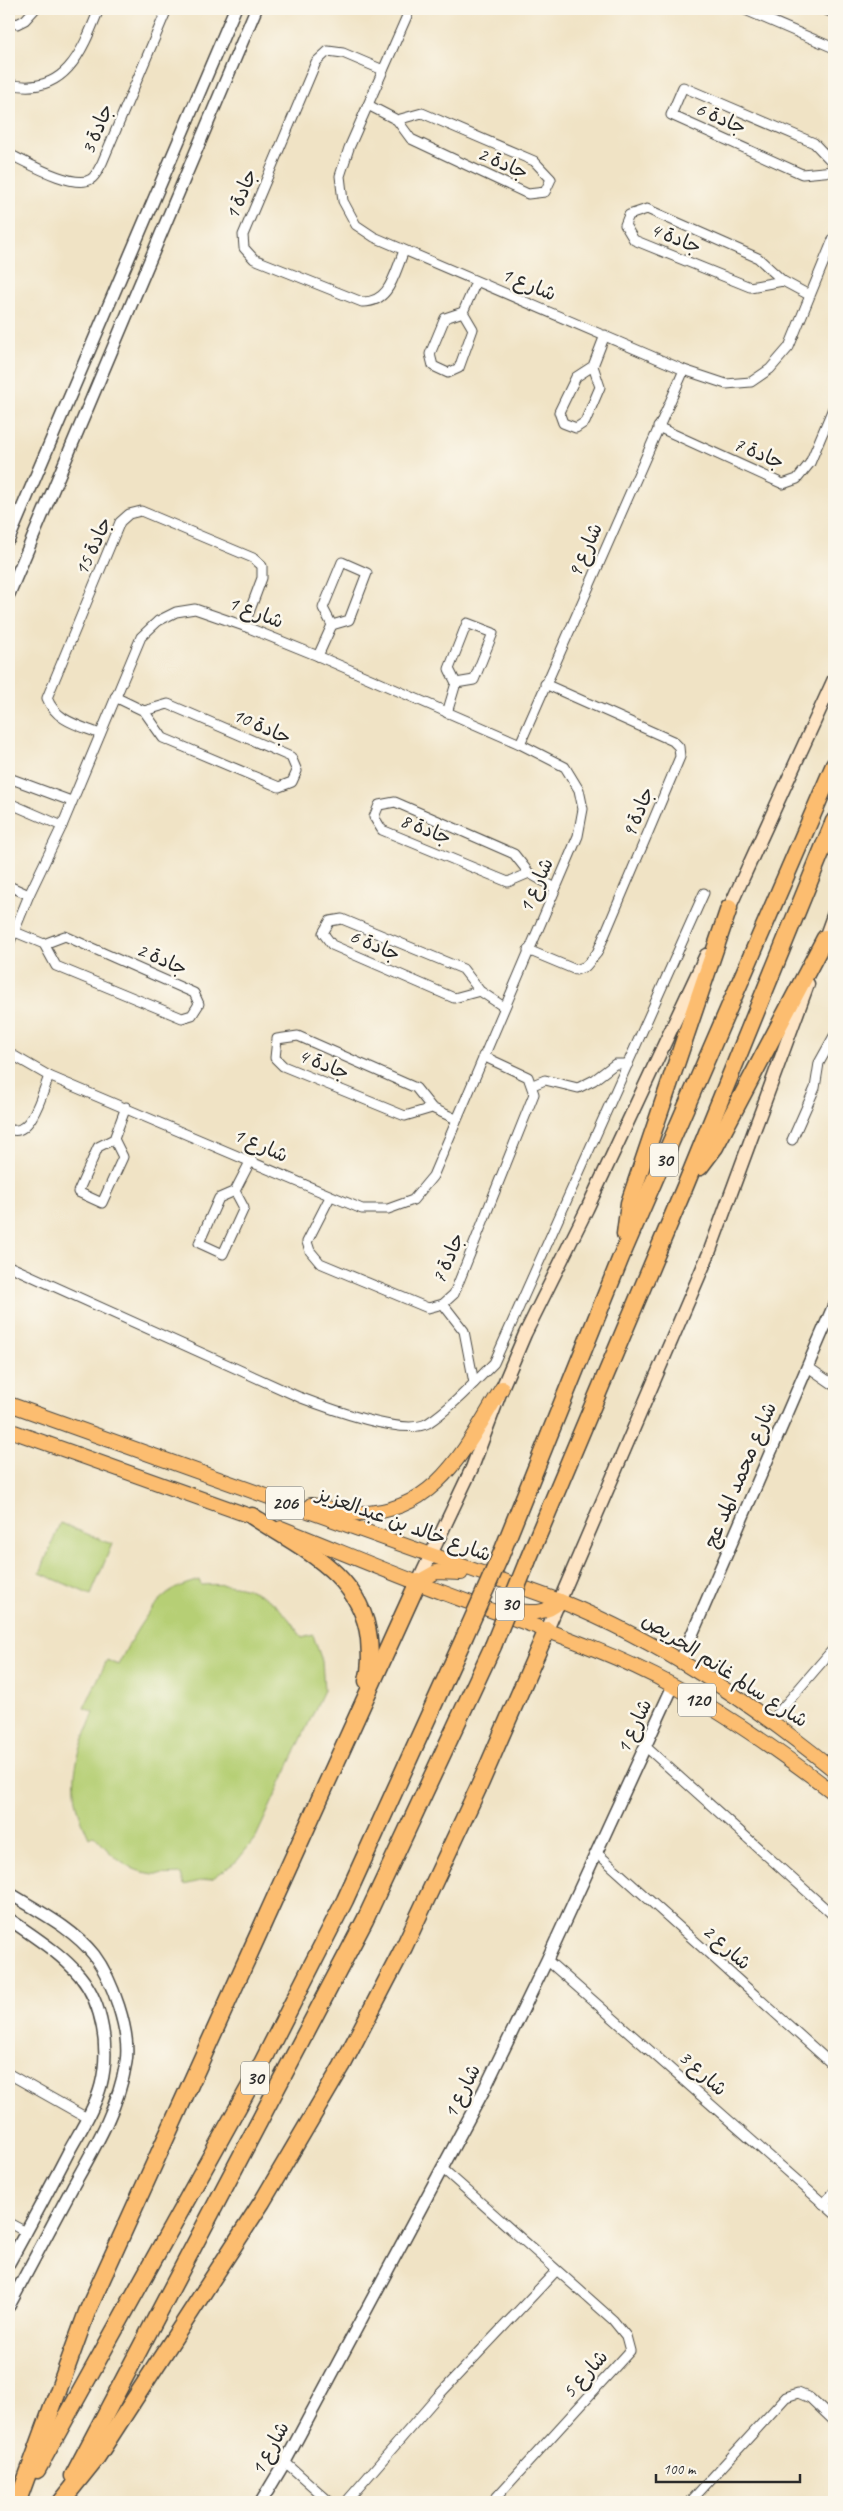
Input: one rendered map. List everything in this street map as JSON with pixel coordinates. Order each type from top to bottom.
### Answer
[{"type":"highway","name":"30","points":[[18,2500],[50,2450],[257,2073],[345,1900],[500,1557],[621,1257],[834,766]]},
{"type":"highway","name":"30","points":[[60,2502],[365,1920],[494,1646],[834,821]]},
{"type":"highway","points":[[621,1257],[630,1203],[729,908]]},
{"type":"highway","points":[[686,1184],[715,1146],[825,938]]},
{"type":"highway","points":[[252,1516],[333,1570],[346,1583],[356,1598],[368,1630],[371,1660],[360,1712]]},
{"type":"highway","points":[[18,2500],[87,2312],[418,1582]]},
{"type":"highway","points":[[60,2502],[97,2457],[262,2202],[342,2066],[404,1947],[547,1630]]},
{"type":"main road","points":[[418,1582],[472,1468],[502,1388],[525,1334],[587,1210],[834,679]]},
{"type":"main road","points":[[547,1630],[709,1253],[834,913]]},
{"type":"main road","points":[[265,1496],[352,1513],[396,1508],[432,1488],[454,1466],[502,1388]]},
{"type":"main road","name":"شارع خالد بن عبدالعزيز","points":[[9,1404],[560,1601]]},
{"type":"main road","points":[[64,1450],[71,1449],[76,1444],[78,1437],[70,1426]]},
{"type":"main road","name":"206","points":[[9,1430],[252,1516],[469,1602],[547,1630]]},
{"type":"main road","points":[[418,1582],[427,1575],[445,1570],[527,1590]]},
{"type":"main road","points":[[469,1602],[530,1613],[548,1610],[560,1601]]},
{"type":"main road","name":"شارع سالم غانم الحريص","points":[[560,1601],[625,1629],[680,1660],[772,1720],[834,1770]]},
{"type":"main road","name":"شارع سالم غانم الحريص","points":[[547,1630],[638,1668],[674,1686],[730,1719],[782,1754],[834,1793]]},
{"type":"street","points":[[9,21],[17,24],[25,20],[35,9]]},
{"type":"street","points":[[9,84],[24,88],[49,83],[67,71],[78,58],[100,9]]},
{"type":"street","name":"جادة 3","points":[[9,154],[58,176],[82,183],[93,179],[102,163],[166,9]]},
{"type":"street","points":[[9,539],[235,9]]},
{"type":"street","points":[[9,594],[256,9]]},
{"type":"street","name":"شارع 1","points":[[410,9],[368,105],[340,176],[343,201],[356,225],[374,236],[476,282],[684,370],[726,384],[751,382],[770,369],[789,346],[834,237]]},
{"type":"street","points":[[743,9],[834,48]]},
{"type":"street","points":[[824,9],[834,13]]},
{"type":"street","name":"جادة 1","points":[[383,70],[343,53],[328,51],[316,62],[243,235],[244,248],[254,259],[362,302],[373,302],[383,297],[404,250]]},
{"type":"street","name":"جادة 6","points":[[834,164],[814,143],[683,87],[671,115],[802,174],[834,171]]},
{"type":"street","points":[[197,98],[199,106],[205,111],[213,109]]},
{"type":"street","name":"جادة 2","points":[[368,105],[397,120],[411,139],[528,194],[545,192],[551,179],[534,161],[422,113],[397,120]]},
{"type":"street","points":[[184,128],[194,125],[203,134]]},
{"type":"street","name":"جادة 4","points":[[783,281],[750,287],[634,240],[626,225],[629,215],[647,209],[758,258],[783,281],[809,295]]},
{"type":"street","points":[[463,312],[473,329],[459,368],[448,373],[433,366],[430,354],[445,318],[463,312],[476,282]]},
{"type":"street","points":[[593,366],[600,388],[585,422],[576,428],[563,424],[559,412],[576,376],[593,366],[605,336]]},
{"type":"street","name":"شارع 9","points":[[520,744],[684,370]]},
{"type":"street","name":"جادة 7","points":[[658,427],[783,484],[797,479],[810,463],[834,406]]},
{"type":"street","name":"جادة 15","points":[[100,734],[59,717],[52,709],[47,698],[120,522],[129,514],[140,511],[253,558],[262,566],[262,578],[244,626]]},
{"type":"street","points":[[318,656],[332,625],[349,620],[368,573],[342,562],[323,608],[332,625]]},
{"type":"street","points":[[9,572],[20,567]]},
{"type":"street","name":"شارع 1","points":[[9,944],[29,895],[62,826],[141,637],[158,621],[176,612],[195,609],[244,626],[318,656],[520,744],[565,767],[578,790],[583,809],[578,836],[433,1176],[413,1200],[388,1209],[362,1208],[49,1076],[9,1052]]},
{"type":"street","points":[[447,713],[456,683],[449,669],[467,623],[493,633],[474,680],[456,683]]},
{"type":"street","name":"جادة 9","points":[[528,950],[576,970],[586,966],[597,953],[680,757],[679,747],[673,741],[546,684]]},
{"type":"street","name":"جادة 10","points":[[116,697],[144,711],[163,738],[279,787],[292,782],[297,771],[291,757],[168,704],[144,711]]},
{"type":"street","points":[[9,778],[71,801]]},
{"type":"street","name":"جادة 8","points":[[529,873],[508,882],[382,830],[374,817],[379,805],[395,802],[514,854],[529,873],[556,888]]},
{"type":"street","points":[[9,803],[62,826]]},
{"type":"street","points":[[9,886],[29,895]]},
{"type":"street","points":[[9,1266],[299,1397],[342,1413],[411,1428],[428,1423],[494,1363],[704,893]]},
{"type":"street","name":"جادة 6","points":[[480,991],[454,998],[332,945],[323,933],[330,921],[342,919],[463,970],[480,991],[504,1006]]},
{"type":"street","points":[[15,932],[44,944]]},
{"type":"street","name":"جادة 2","points":[[65,936],[194,992],[199,1004],[192,1015],[182,1018],[56,966],[44,944],[65,936]]},
{"type":"street","name":"جادة 4","points":[[432,1108],[404,1116],[283,1066],[275,1058],[277,1039],[298,1036],[416,1088],[432,1108],[456,1119]]},
{"type":"street","points":[[792,1140],[815,1088],[819,1063],[834,1036]]},
{"type":"street","points":[[483,1056],[528,1077],[533,1085],[545,1080],[578,1088],[594,1080],[615,1064],[628,1064]]},
{"type":"street","points":[[9,1130],[22,1129],[31,1121],[49,1076]]},
{"type":"street","name":"جادة 7","points":[[330,1196],[307,1242],[310,1251],[320,1262],[428,1308],[443,1304],[454,1294],[534,1094],[533,1085]]},
{"type":"street","points":[[114,1140],[123,1157],[102,1203],[78,1192],[98,1147],[114,1140],[126,1107]]},
{"type":"street","points":[[235,1191],[244,1208],[223,1254],[199,1243],[219,1198],[235,1191],[251,1160]]},
{"type":"street","points":[[443,1304],[464,1331],[474,1382]]},
{"type":"street","name":"شارع محمد المد عج","points":[[680,1660],[834,1305]]},
{"type":"street","points":[[808,1367],[834,1384]]},
{"type":"street","points":[[772,1720],[834,1648]]},
{"type":"street","name":"شارع 1","points":[[260,2502],[285,2462],[443,2169],[548,1960],[674,1686]]},
{"type":"street","points":[[645,1746],[834,1916]]},
{"type":"street","name":"شارع 2","points":[[596,1853],[834,2066]]},
{"type":"street","points":[[9,1893],[68,1930],[94,1955],[116,1995],[124,2033],[127,2060],[119,2093],[101,2136],[9,2306]]},
{"type":"street","points":[[9,1919],[50,1948],[80,1976],[92,1998],[101,2021],[105,2062],[101,2086],[87,2118],[9,2264]]},
{"type":"street","name":"شارع 3","points":[[548,1960],[834,2213]]},
{"type":"street","points":[[9,2074],[87,2118]]},
{"type":"street","name":"شارع 5","points":[[443,2169],[556,2271],[614,2320],[626,2336],[630,2351],[492,2502]]},
{"type":"street","points":[[823,2204],[834,2192]]},
{"type":"street","points":[[9,2223],[26,2232]]},
{"type":"street","points":[[346,2502],[438,2396],[556,2271]]},
{"type":"street","points":[[690,2502],[786,2398],[798,2393],[810,2398],[834,2421]]},
{"type":"street","points":[[285,2462],[330,2502]]},
{"type":"green space","points":[[60,1523],[112,1544],[91,1595],[40,1573]]},
{"type":"green space","points":[[199,1580],[201,1585],[218,1584],[248,1589],[272,1602],[283,1612],[302,1638],[313,1635],[322,1661],[324,1690],[256,1837],[237,1861],[213,1878],[184,1885],[181,1874],[166,1875],[142,1872],[122,1863],[94,1835],[89,1838],[77,1804],[75,1775],[81,1746],[94,1712],[84,1708],[107,1660],[118,1665],[146,1616],[161,1599],[173,1590]]}]
